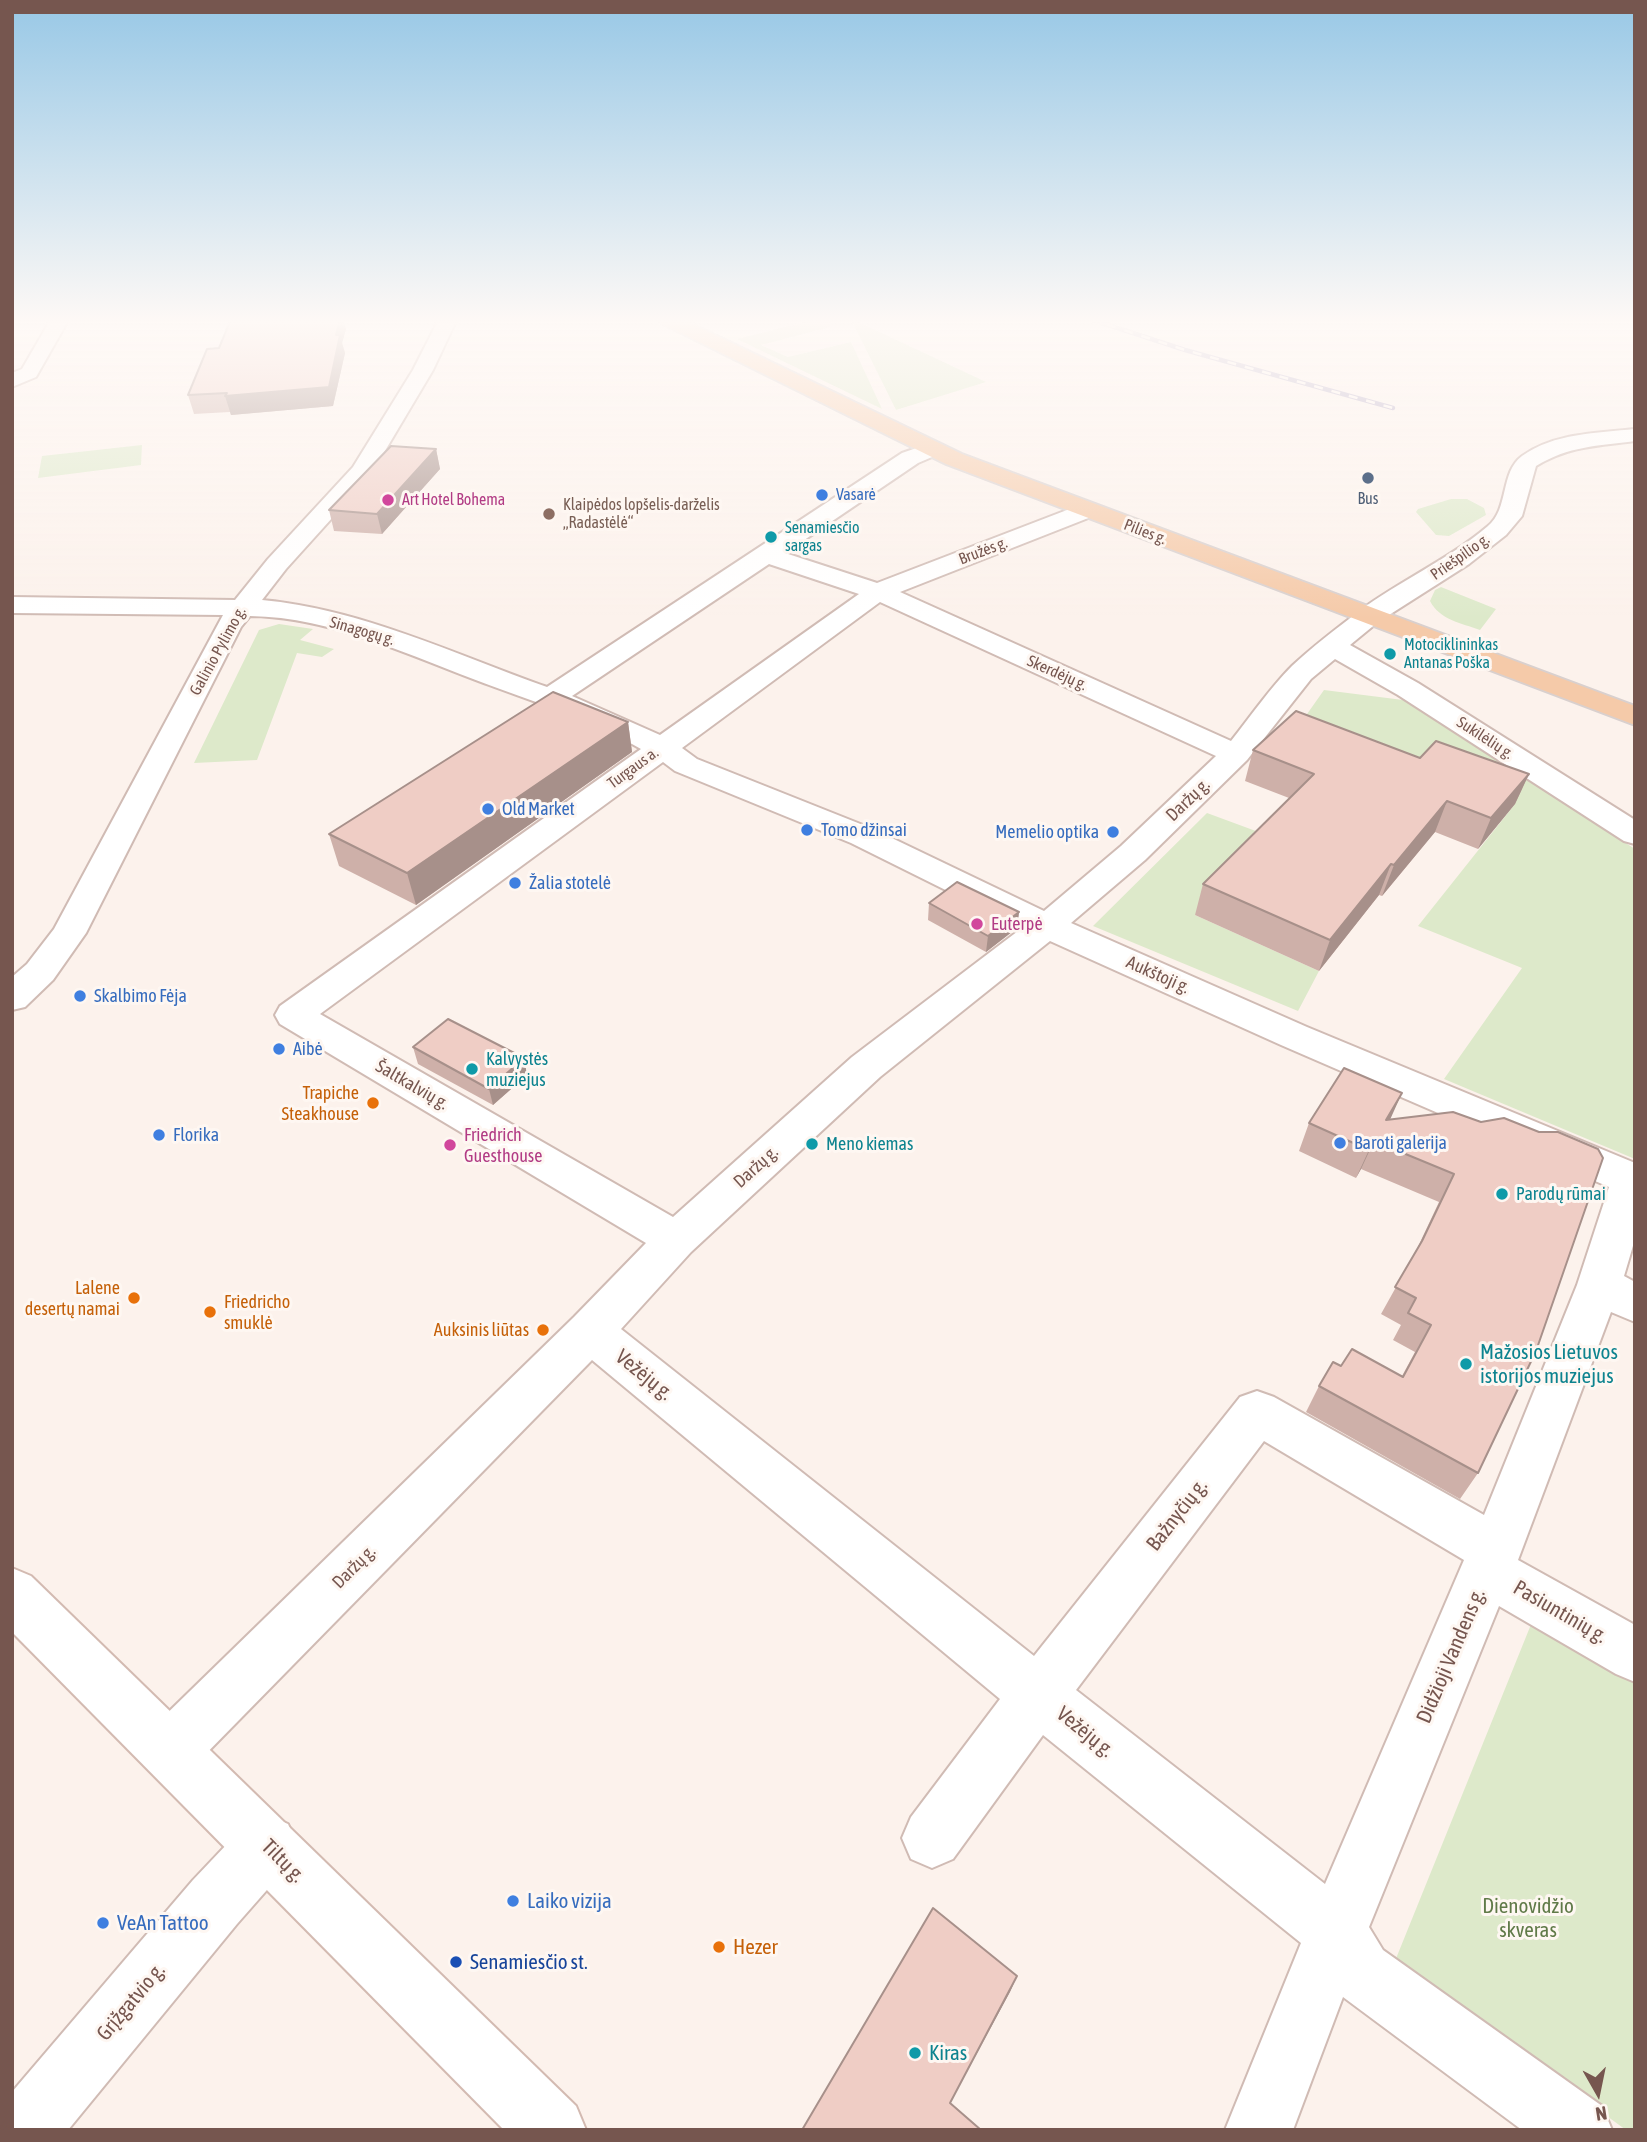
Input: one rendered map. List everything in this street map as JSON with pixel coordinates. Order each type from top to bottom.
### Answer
[{"type":"main road","name":"Pilies g.","points":[[869,419],[930,449],[1635,716]]},
{"type":"street","name":"Galinio Pylimo g.","points":[[12,998],[40,972],[69,933],[241,607],[362,471],[393,419]]},
{"type":"street","name":"Priešpilio g.","points":[[1369,616],[1460,559],[1498,530],[1510,516],[1520,477],[1527,462],[1537,454],[1574,442],[1635,435]]},
{"type":"street","points":[[550,698],[910,458],[930,449]]},
{"type":"street","name":"Bružės g.","points":[[878,592],[1088,510]]},
{"type":"street","points":[[766,555],[878,592]]},
{"type":"street","name":"Skerdėjų g.","points":[[878,592],[1236,754]]},
{"type":"street","name":"Turgaus a.","points":[[293,1015],[674,756],[878,592]]},
{"type":"street","name":"Sinagogų g.","points":[[12,605],[241,607],[285,610],[373,632],[550,698],[674,756]]},
{"type":"street","name":"Daržų g.","points":[[171,1749],[590,1331],[676,1240],[866,1067],[1047,926],[1133,853],[1236,754],[1301,673],[1369,616]]},
{"type":"street","name":"Sukilėlių g.","points":[[1334,647],[1408,689],[1635,834]]},
{"type":"street","name":"Aukštoji g.","points":[[674,756],[862,836],[1047,926],[1294,1036],[1632,1179]]},
{"type":"street","name":"Šaltkalvių g.","points":[[293,1015],[676,1240]]},
{"type":"street","name":"Didžioji Vandens g.","points":[[1259,2130],[1336,1932],[1491,1560],[1617,1294],[1632,1179]]},
{"type":"street","name":"Vežėjų g.","points":[[590,1331],[1038,1695],[1336,1932],[1360,1972],[1578,2130]]},
{"type":"street","name":"Bažnyčių g.","points":[[932,1838],[1038,1695],[1257,1412],[1491,1560]]},
{"type":"street","name":"Pasiuntinių g.","points":[[1491,1560],[1635,1655]]},
{"type":"street","name":"Tiltų g.","points":[[12,1594],[552,2130]]},
{"type":"street","name":"Grįžgatvio g.","points":[[24,2130],[215,1902],[267,1845]]},
{"type":"green space","points":[[142,445],[141,465],[38,478],[42,456]]},
{"type":"green space","points":[[1451,499],[1467,499],[1484,508],[1486,515],[1449,536],[1436,535],[1416,512],[1418,509]]},
{"type":"green space","points":[[1441,587],[1496,609],[1480,630],[1458,623],[1439,613],[1430,601],[1435,590]]},
{"type":"green space","points":[[279,624],[313,629],[300,640],[334,649],[322,657],[297,653],[257,760],[194,763],[259,630]]},
{"type":"green space","points":[[1324,690],[1403,700],[1635,849],[1635,1159],[1444,1079],[1522,968],[1418,926],[1515,804],[1288,741]]},
{"type":"green space","points":[[1207,813],[1272,837],[1195,915],[1319,971],[1298,1011],[1093,926]]},
{"type":"green space","name":"Dienovidžio skveras","points":[[1532,1622],[1635,1681],[1635,2130],[1626,2130],[1395,1961]]},
{"type":"building","points":[[391,446],[436,449],[377,514],[329,510]]},
{"type":"building","points":[[553,692],[628,722],[407,873],[329,834]]},
{"type":"building","points":[[1296,711],[1420,758],[1436,741],[1529,774],[1491,818],[1447,801],[1394,865],[1391,864],[1330,940],[1203,884],[1314,774],[1253,750]]},
{"type":"building","points":[[957,882],[1019,912],[988,936],[929,903]]},
{"type":"building","points":[[448,1019],[524,1058],[489,1089],[413,1047]]},
{"type":"building","points":[[1344,1068],[1402,1093],[1386,1120],[1453,1112],[1481,1122],[1504,1118],[1539,1132],[1558,1132],[1598,1149],[1603,1158],[1536,1351],[1478,1473],[1319,1386],[1333,1362],[1341,1366],[1352,1349],[1403,1377],[1431,1325],[1408,1313],[1416,1298],[1395,1287],[1422,1241],[1454,1174],[1374,1141],[1369,1150],[1309,1123]]},
{"type":"building","name":"Kiras","points":[[933,1908],[1017,1976],[950,2103],[981,2130],[802,2130]]},
{"type":"place","name":"Bus","points":[[1368,478]]},
{"type":"place","name":"Vasarė","points":[[822,495]]},
{"type":"place","name":"Art Hotel Bohema","points":[[388,500]]},
{"type":"place","name":"Klaipėdos lopšelis-darželis „Radastėlė“","points":[[549,514]]},
{"type":"place","name":"Senamiesčio sargas","points":[[771,537]]},
{"type":"place","name":"Motociklininkas Antanas Poška","points":[[1390,654]]},
{"type":"place","name":"Old Market","points":[[488,809]]},
{"type":"place","name":"Tomo džinsai","points":[[807,830]]},
{"type":"place","name":"Memelio optika","points":[[1113,832]]},
{"type":"place","name":"Žalia stotelė","points":[[515,883]]},
{"type":"place","name":"Euterpė","points":[[977,924]]},
{"type":"place","name":"Skalbimo Fėja","points":[[80,996]]},
{"type":"place","name":"Aibė","points":[[279,1049]]},
{"type":"place","name":"Kalvystės muziejus","points":[[472,1069]]},
{"type":"place","name":"Trapiche Steakhouse","points":[[373,1103]]},
{"type":"place","name":"Florika","points":[[159,1135]]},
{"type":"place","name":"Baroti galerija","points":[[1340,1143]]},
{"type":"place","name":"Meno kiemas","points":[[812,1144]]},
{"type":"place","name":"Friedrich Guesthouse","points":[[450,1145]]},
{"type":"place","name":"Parodų rūmai","points":[[1502,1194]]},
{"type":"place","name":"Lalene desertų namai","points":[[134,1298]]},
{"type":"place","name":"Friedricho smuklė","points":[[210,1312]]},
{"type":"place","name":"Auksinis liūtas","points":[[543,1330]]},
{"type":"place","name":"Mažosios Lietuvos istorijos muziejus","points":[[1466,1364]]},
{"type":"place","name":"Laiko vizija","points":[[513,1901]]},
{"type":"place","name":"VeAn Tattoo","points":[[103,1923]]},
{"type":"place","name":"Hezer","points":[[719,1947]]},
{"type":"place","name":"Senamiesčio st.","points":[[456,1962]]},
{"type":"place","name":"Kiras","points":[[915,2053]]}]
